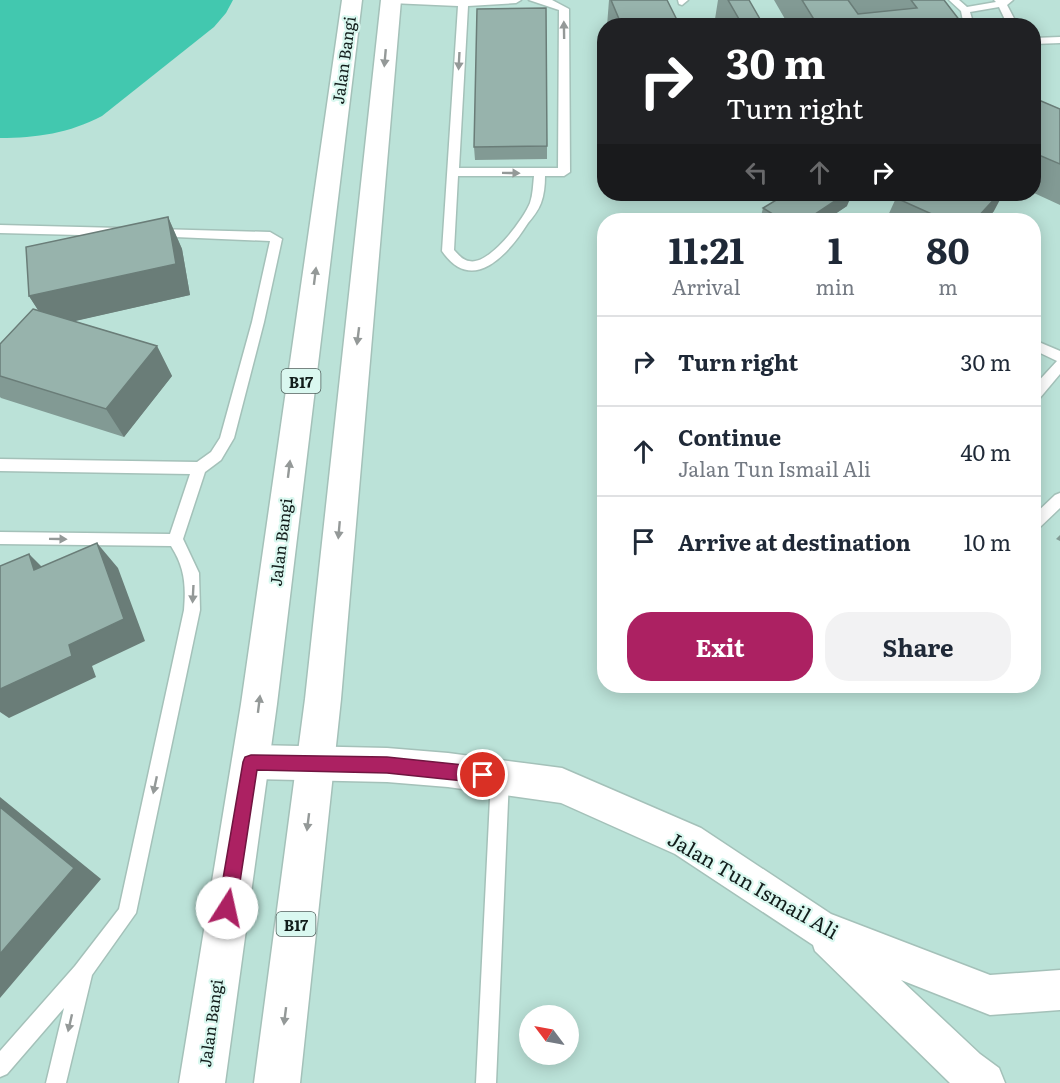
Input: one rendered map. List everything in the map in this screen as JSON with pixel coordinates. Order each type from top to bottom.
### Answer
[{"type":"main road","name":"Jalan Bangi","points":[[202,1083],[251,762],[351,0]]},
{"type":"main road","name":"B17","points":[[277,1083],[316,764],[353,373],[369,245],[391,0]]},
{"type":"street","name":"Jalan Tun Ismail Ali","points":[[251,762],[387,765],[448,770],[562,786],[688,841],[819,928],[990,995],[1060,990]]},
{"type":"street","points":[[819,928],[965,1069],[984,1083]]},
{"type":"lane","points":[[391,0],[462,3],[516,0]]},
{"type":"lane","points":[[453,172],[560,173],[566,168],[564,9],[544,0],[534,0]]},
{"type":"lane","points":[[954,0],[965,10],[967,18]]},
{"type":"lane","points":[[965,10],[1003,2],[1010,18]]},
{"type":"lane","points":[[462,3],[448,251],[454,258],[466,265],[482,265],[500,255],[536,202],[540,173]]},
{"type":"lane","points":[[1041,41],[1060,40]]},
{"type":"lane","points":[[0,229],[270,236],[276,239],[258,322],[227,438],[212,461],[199,468],[0,465]]},
{"type":"lane","points":[[1041,348],[1060,357]]},
{"type":"lane","points":[[1041,387],[1060,365]]},
{"type":"lane","points":[[175,540],[199,468]]},
{"type":"lane","points":[[1041,517],[1060,499]]},
{"type":"lane","points":[[0,538],[175,540]]},
{"type":"lane","points":[[0,1066],[83,970],[127,913],[192,610],[194,586],[191,566],[175,540]]},
{"type":"lane","points":[[486,1083],[500,777]]},
{"type":"lane","points":[[56,1083],[83,970]]},
{"type":"shaded area","points":[[0,0],[1060,0],[1060,1083],[0,1083]]},
{"type":"shaded area","points":[[0,0],[233,0],[214,27],[102,116],[78,127],[52,133],[0,138]]},
{"type":"building","points":[[611,0],[667,0],[676,18],[619,18]]},
{"type":"building","points":[[728,0],[749,0],[759,18],[738,18]]},
{"type":"building","points":[[802,0],[848,0],[858,14],[917,8],[911,0],[944,0],[958,18],[813,18]]},
{"type":"building","points":[[546,8],[547,146],[474,147],[477,9]]},
{"type":"building","points":[[1041,101],[1060,109],[1060,164],[1041,156]]},
{"type":"building","points":[[774,201],[834,201],[816,213],[771,213],[763,208]]},
{"type":"building","points":[[903,201],[993,201],[981,213],[929,213]]},
{"type":"building","points":[[168,217],[176,264],[29,296],[26,247]]},
{"type":"building","points":[[33,309],[157,346],[106,409],[0,376],[0,344]]},
{"type":"building","points":[[97,543],[124,619],[69,645],[72,656],[0,689],[0,566],[29,554],[34,570]]},
{"type":"building","points":[[0,807],[74,868],[0,954]]},
{"type":"route","points":[[227,908],[251,762],[387,765],[483,775]]}]
